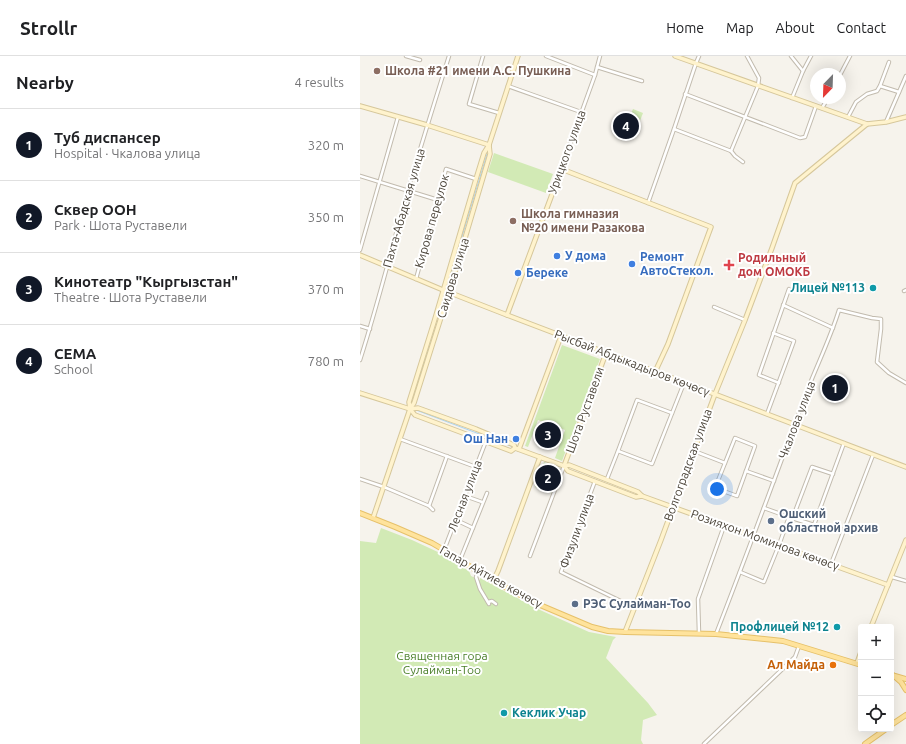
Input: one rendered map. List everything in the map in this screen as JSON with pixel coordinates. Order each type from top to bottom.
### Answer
[{"type":"main road","name":"Гапар Айтиев көчөсү","points":[[360,513],[395,527],[444,550],[493,581],[540,605],[600,629],[625,632],[716,634],[783,641],[858,664]]},
{"type":"main road","points":[[894,675],[906,679]]},
{"type":"main road","points":[[894,676],[906,683]]},
{"type":"main road","points":[[894,676],[901,682],[906,690]]},
{"type":"main road","points":[[894,723],[906,714]]},
{"type":"main road","points":[[865,744],[882,732]]},
{"type":"street","points":[[406,56],[420,60]]},
{"type":"street","name":"Пахта-Абадская улица","points":[[360,360],[427,125],[449,56]]},
{"type":"street","points":[[483,56],[469,104],[499,113]]},
{"type":"street","name":"Саидова улица","points":[[410,409],[409,402],[476,179],[484,153],[489,145],[518,56]]},
{"type":"street","points":[[546,56],[595,75]]},
{"type":"street","name":"Урицкого улица","points":[[507,315],[560,173],[595,75],[600,56]]},
{"type":"street","points":[[675,56],[867,124],[886,122],[906,117]]},
{"type":"street","points":[[648,203],[698,56]]},
{"type":"street","points":[[732,151],[758,86],[759,78],[747,56]]},
{"type":"street","points":[[791,56],[803,71]]},
{"type":"street","points":[[792,98],[811,56]]},
{"type":"street","points":[[844,68],[850,56]]},
{"type":"street","points":[[848,117],[856,102],[867,94],[877,91],[889,62]]},
{"type":"street","points":[[597,67],[642,81]]},
{"type":"street","points":[[886,122],[906,76]]},
{"type":"street","points":[[508,85],[581,112]]},
{"type":"street","points":[[880,86],[899,92]]},
{"type":"street","points":[[685,94],[800,138],[805,137],[816,106]]},
{"type":"street","points":[[822,108],[824,104]]},
{"type":"street","points":[[360,106],[427,125],[489,145]]},
{"type":"street","points":[[360,250],[398,117]]},
{"type":"street","name":"Волгоградская улица","points":[[625,632],[715,394],[745,320],[795,183],[867,124]]},
{"type":"street","points":[[674,129],[732,151],[735,156],[743,162]]},
{"type":"street","name":"Саидова улица","points":[[373,518],[410,409],[414,404],[450,292],[490,154],[489,145]]},
{"type":"street","name":"Кирова переулок","points":[[416,279],[446,169],[476,179]]},
{"type":"street","points":[[560,173],[564,170],[711,227],[668,344],[655,372]]},
{"type":"street","points":[[360,176],[438,200]]},
{"type":"street","name":"Рысбай Абдыкадыров көчөсү","points":[[360,255],[443,290],[561,336],[906,467]]},
{"type":"street","points":[[779,383],[759,375],[789,289]]},
{"type":"street","points":[[783,305],[833,328]]},
{"type":"street","points":[[714,307],[745,320]]},
{"type":"street","name":"Чкалова улица","points":[[716,634],[839,310],[881,319],[877,362],[889,373],[906,383]]},
{"type":"street","points":[[360,326],[370,329]]},
{"type":"street","points":[[768,414],[794,341],[773,333]]},
{"type":"street","points":[[517,448],[561,336]]},
{"type":"street","name":"Шота Руставели","points":[[564,466],[606,353]]},
{"type":"street","points":[[618,451],[652,464],[684,383]]},
{"type":"street","name":"Розияхон Моминова көчөсү","points":[[360,393],[410,409],[418,408],[514,445],[517,448],[540,457],[564,466],[569,465],[607,479],[638,492],[642,496],[888,585]]},
{"type":"street","points":[[607,479],[637,400],[672,413]]},
{"type":"street","name":"Розияхон Моминова көчөсү","points":[[410,409],[415,415],[510,451],[517,448]]},
{"type":"street","points":[[735,438],[755,446],[737,496],[715,488],[725,463],[735,438]]},
{"type":"street","points":[[400,439],[476,467]]},
{"type":"street","name":"Лесная улица","points":[[444,550],[486,441]]},
{"type":"street","points":[[764,508],[814,525],[844,443]]},
{"type":"street","points":[[694,451],[725,463]]},
{"type":"street","points":[[831,564],[874,454]]},
{"type":"street","points":[[429,506],[447,456]]},
{"type":"street","points":[[493,581],[540,457]]},
{"type":"street","points":[[530,556],[564,466]]},
{"type":"street","name":"Розияхон Моминова көчөсү","points":[[564,466],[568,471],[636,497],[642,496]]},
{"type":"street","points":[[793,518],[812,467],[833,474]]},
{"type":"street","points":[[746,471],[774,482]]},
{"type":"street","points":[[360,479],[384,487],[429,506],[433,510]]},
{"type":"street","name":"Физули улица","points":[[595,481],[561,572],[634,608]]},
{"type":"street","points":[[460,560],[482,502],[487,493]]},
{"type":"street","points":[[465,496],[482,502]]},
{"type":"street","points":[[740,572],[764,582],[789,517]]},
{"type":"street","points":[[456,520],[473,528]]},
{"type":"street","points":[[699,633],[698,599],[724,526]]},
{"type":"street","points":[[872,624],[906,540]]},
{"type":"street","points":[[478,572],[476,577],[480,589],[489,603],[492,601],[496,604]]},
{"type":"street","points":[[892,577],[906,581]]},
{"type":"street","points":[[704,744],[795,657],[799,646]]},
{"type":"green space","points":[[633,109],[643,113],[636,131],[626,126]]},
{"type":"green space","points":[[494,153],[553,174],[546,193],[488,172]]},
{"type":"green space","points":[[562,345],[600,359],[562,461],[555,458],[565,430],[538,420],[528,447],[525,446]]},
{"type":"green space","points":[[544,462],[561,469],[552,493],[535,487]]},
{"type":"green space","name":"Священная гора Сулайман-Тоо","points":[[381,528],[440,553],[469,571],[471,576],[480,580],[480,578],[540,610],[589,632],[616,637],[613,640],[606,658],[648,703],[657,715],[643,720],[641,740],[643,744],[360,744],[360,541],[376,543]]},
{"type":"waterway","points":[[447,286],[487,154]]},
{"type":"waterway","points":[[411,402],[444,303]]},
{"type":"waterway","points":[[416,410],[511,446]]},
{"type":"place","name":"Школа #21 имени А.С. Пушкина","points":[[377,71]]},
{"type":"place","name":"СЕМА","points":[[626,126]]},
{"type":"place","name":"Школа гимназия №20 имени Разакова","points":[[513,221]]},
{"type":"place","name":"У дома","points":[[557,256]]},
{"type":"place","name":"Ремонт АвтоСтекол.","points":[[632,264]]},
{"type":"place","name":"Родильный дом ОМОКБ","points":[[729,265]]},
{"type":"place","name":"Береке","points":[[518,273]]},
{"type":"place","name":"Лицей №113","points":[[873,288]]},
{"type":"place","name":"Туб диспансер","points":[[835,388]]},
{"type":"place","name":"Кинотеатр \"Кыргызстан\"","points":[[548,435]]},
{"type":"place","name":"Ош Нан","points":[[516,439]]},
{"type":"place","name":"Сквер ООН","points":[[548,478]]},
{"type":"place","name":"Ошский областной архив","points":[[771,521]]},
{"type":"place","name":"РЭС Сулайман-Тоо","points":[[575,604]]},
{"type":"place","name":"Профлицей №12","points":[[837,627]]},
{"type":"place","name":"Ал Майда","points":[[833,665]]},
{"type":"place","name":"Кеклик Учар","points":[[504,713]]}]
